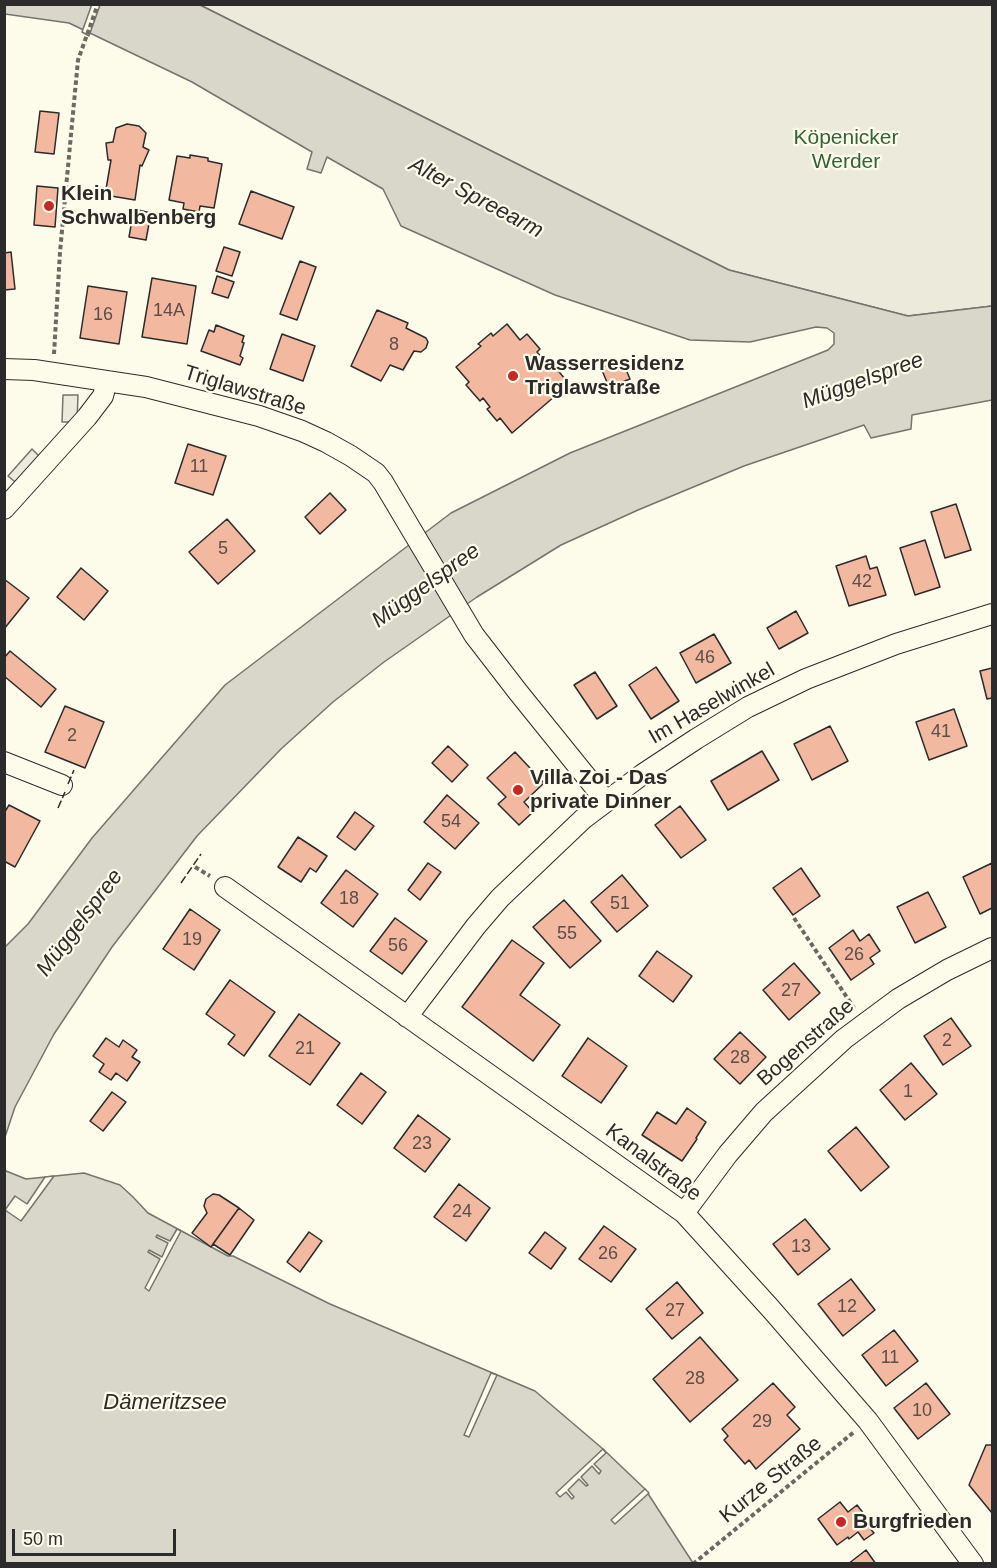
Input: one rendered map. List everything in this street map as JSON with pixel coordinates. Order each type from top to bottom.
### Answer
[{"type":"street","name":"Triglawstraße","points":[[4,369],[34,370],[146,387],[260,416],[302,432],[351,456],[376,473],[474,635],[606,801]]},
{"type":"street","points":[[4,509],[87,417],[103,396],[107,381]]},
{"type":"street","name":"Im Haselwinkel","points":[[407,1017],[500,898],[558,842],[606,801],[643,774],[748,707],[806,679],[896,644],[993,614]]},
{"type":"street","points":[[4,762],[62,786]]},
{"type":"street","name":"Kanalstraße","points":[[225,887],[684,1213],[868,1420],[973,1563]]},
{"type":"street","name":"Bogenstraße","points":[[684,1213],[728,1154],[764,1112],[837,1045],[898,999],[993,948]]},
{"type":"path","points":[[53,373],[60,252],[78,60],[98,4]]},
{"type":"path","points":[[60,183],[66,183]]},
{"type":"path","points":[[794,918],[865,1024]]},
{"type":"path","name":"Kurze Straße","points":[[693,1563],[868,1420]]},
{"type":"green space","name":"Köpenicker Werder","points":[[200,5],[992,5],[992,306],[908,316],[729,270]]},
{"type":"shaded area","points":[[63,395],[78,395],[77,422],[62,422]]},
{"type":"shaded area","points":[[32,449],[43,460],[20,486],[8,476]]},
{"type":"water","points":[[5,5],[200,5],[729,270],[908,316],[992,306],[992,400],[912,415],[911,429],[871,438],[864,425],[744,466],[638,510],[561,545],[477,597],[384,662],[333,702],[281,749],[197,836],[112,947],[54,1034],[15,1107],[5,1137],[5,947],[28,924],[92,838],[225,685],[451,513],[570,453],[828,350],[834,344],[834,333],[827,328],[816,327],[750,342],[690,340],[555,295],[401,226],[383,189],[327,157],[321,173],[307,169],[312,152],[192,82],[69,23],[5,14]]},
{"type":"water","name":"Dämeritzsee","points":[[4,1168],[26,1179],[84,1173],[120,1185],[148,1213],[228,1256],[233,1256],[330,1304],[535,1391],[603,1449],[645,1489],[693,1563],[5,1563]]},
{"type":"pier","points":[[92,4],[100,5],[89,36],[82,32]]},
{"type":"pier","points":[[54,1176],[21,1221],[5,1210],[15,1196],[27,1204],[45,1177]]},
{"type":"pier","points":[[177,1229],[181,1231],[149,1291],[145,1288],[160,1259],[148,1252],[149,1250],[162,1257],[168,1243],[156,1237],[157,1235],[170,1241]]},
{"type":"pier","points":[[491,1373],[497,1375],[469,1437],[464,1435]]},
{"type":"pier","points":[[603,1449],[606,1453],[594,1464],[601,1471],[599,1474],[592,1466],[581,1477],[588,1485],[586,1486],[579,1479],[568,1490],[574,1497],[572,1499],[566,1492],[560,1497],[556,1493]]},
{"type":"pier","points":[[645,1489],[649,1493],[615,1524],[611,1520]]},
{"type":"building","points":[[40,111],[59,113],[54,154],[35,152]]},
{"type":"building","points":[[127,124],[139,126],[146,133],[143,147],[149,150],[142,166],[140,165],[135,200],[105,195],[111,160],[108,160],[106,143],[113,142],[116,128]]},
{"type":"building","points":[[190,155],[208,158],[208,161],[222,164],[214,208],[200,206],[199,212],[183,209],[184,203],[169,200],[177,156],[190,158]]},
{"type":"building","points":[[37,186],[58,188],[55,227],[34,225]]},
{"type":"building","points":[[251,191],[294,207],[282,239],[239,224]]},
{"type":"building","points":[[134,209],[151,213],[146,240],[129,237]]},
{"type":"building","points":[[224,247],[240,252],[232,276],[216,271]]},
{"type":"building","points":[[11,252],[15,289],[4,290],[4,253]]},
{"type":"building","points":[[300,261],[316,267],[297,320],[280,314]]},
{"type":"building","points":[[217,276],[234,282],[228,298],[212,293]]},
{"type":"building","points":[[152,278],[196,286],[187,344],[142,337]]},
{"type":"building","points":[[88,286],[127,292],[119,344],[80,338]]},
{"type":"building","points":[[377,310],[408,323],[406,328],[426,338],[428,342],[426,348],[421,352],[414,351],[403,370],[390,365],[381,381],[351,366]]},
{"type":"building","name":"Wasserresidenz Triglawstraße","points":[[507,324],[520,340],[527,334],[540,349],[537,352],[553,370],[556,368],[569,384],[512,433],[500,418],[497,421],[487,409],[490,407],[483,398],[480,401],[466,385],[469,382],[456,367],[481,346],[478,344],[491,333],[493,336]]},
{"type":"building","points":[[216,325],[244,336],[240,356],[243,358],[240,365],[201,351],[209,330],[214,332]]},
{"type":"building","points":[[282,334],[315,346],[303,381],[270,369]]},
{"type":"building","points":[[622,360],[630,379],[609,387],[601,368]]},
{"type":"building","points":[[188,444],[226,456],[213,495],[175,483]]},
{"type":"building","points":[[330,493],[346,510],[320,534],[305,517]]},
{"type":"building","points":[[956,504],[971,550],[945,558],[931,512]]},
{"type":"building","points":[[227,519],[255,551],[218,584],[189,552]]},
{"type":"building","points":[[925,540],[940,587],[915,595],[900,548]]},
{"type":"building","points":[[866,556],[870,569],[877,567],[886,595],[849,606],[836,566]]},
{"type":"building","points":[[81,568],[108,591],[84,620],[57,597]]},
{"type":"building","points":[[4,579],[29,598],[4,629]]},
{"type":"building","points":[[796,611],[808,633],[779,649],[767,628]]},
{"type":"building","points":[[714,634],[731,663],[696,683],[680,653]]},
{"type":"building","points":[[10,651],[56,689],[41,707],[4,676],[4,658]]},
{"type":"building","points":[[656,667],[679,701],[651,719],[629,685]]},
{"type":"building","points":[[992,668],[992,698],[987,699],[980,671]]},
{"type":"building","points":[[595,672],[617,706],[597,719],[574,685]]},
{"type":"building","points":[[65,706],[104,722],[85,768],[45,752]]},
{"type":"building","points":[[954,709],[967,746],[929,760],[916,722]]},
{"type":"building","points":[[830,726],[848,761],[812,780],[794,744]]},
{"type":"building","points":[[448,746],[468,765],[452,782],[432,763]]},
{"type":"building","points":[[762,751],[779,780],[728,810],[711,781]]},
{"type":"building","name":"Villa Zoi - Das private Dinner","points":[[515,752],[544,783],[524,802],[533,812],[519,825],[498,804],[506,797],[487,778]]},
{"type":"building","points":[[447,795],[479,823],[455,849],[424,822]]},
{"type":"building","points":[[9,805],[40,821],[15,867],[4,861],[4,813]]},
{"type":"building","points":[[680,806],[706,840],[681,858],[655,825]]},
{"type":"building","points":[[355,812],[374,826],[355,850],[337,837]]},
{"type":"building","points":[[298,837],[327,856],[316,872],[310,868],[301,882],[278,867]]},
{"type":"building","points":[[428,863],[441,872],[420,900],[408,890]]},
{"type":"building","points":[[992,863],[992,908],[980,914],[963,877]]},
{"type":"building","points":[[801,868],[820,896],[793,915],[773,888]]},
{"type":"building","points":[[346,870],[378,894],[353,927],[321,903]]},
{"type":"building","points":[[622,875],[648,906],[617,932],[591,902]]},
{"type":"building","points":[[928,892],[946,927],[915,943],[897,907]]},
{"type":"building","points":[[564,900],[601,941],[570,968],[533,927]]},
{"type":"building","points":[[190,909],[220,930],[194,970],[163,949]]},
{"type":"building","points":[[395,918],[427,941],[402,974],[370,951]]},
{"type":"building","points":[[853,930],[860,941],[869,934],[880,951],[870,958],[874,964],[851,980],[829,948]]},
{"type":"building","points":[[512,940],[544,963],[520,995],[560,1025],[533,1061],[462,1007]]},
{"type":"building","points":[[657,951],[692,976],[673,1002],[639,976]]},
{"type":"building","points":[[794,963],[820,993],[789,1020],[763,990]]},
{"type":"building","points":[[230,980],[275,1012],[244,1056],[228,1044],[235,1035],[206,1014]]},
{"type":"building","points":[[299,1014],[340,1043],[310,1085],[269,1056]]},
{"type":"building","points":[[951,1018],[971,1046],[943,1065],[924,1036]]},
{"type":"building","points":[[740,1032],[766,1057],[740,1084],[714,1059]]},
{"type":"building","points":[[106,1038],[119,1047],[123,1040],[137,1050],[132,1057],[140,1062],[127,1081],[116,1073],[111,1080],[99,1072],[104,1064],[93,1056]]},
{"type":"building","points":[[588,1038],[627,1066],[601,1103],[562,1076]]},
{"type":"building","points":[[911,1063],[937,1094],[905,1120],[880,1090]]},
{"type":"building","points":[[361,1073],[386,1092],[362,1124],[337,1105]]},
{"type":"building","points":[[112,1092],[126,1102],[103,1131],[90,1121]]},
{"type":"building","points":[[687,1108],[706,1122],[682,1161],[642,1135],[657,1112],[676,1124]]},
{"type":"building","points":[[418,1115],[450,1139],[425,1172],[394,1148]]},
{"type":"building","points":[[856,1127],[889,1167],[861,1191],[828,1151]]},
{"type":"building","points":[[459,1184],[490,1208],[466,1241],[434,1217]]},
{"type":"building","points":[[213,1194],[219,1195],[239,1208],[211,1247],[192,1233],[207,1213],[204,1206],[206,1199]]},
{"type":"building","points":[[239,1208],[254,1220],[230,1255],[213,1244]]},
{"type":"building","points":[[805,1219],[830,1249],[798,1275],[773,1244]]},
{"type":"building","points":[[604,1226],[636,1249],[611,1282],[579,1259]]},
{"type":"building","points":[[309,1232],[322,1241],[300,1272],[287,1262]]},
{"type":"building","points":[[545,1232],[566,1248],[551,1269],[529,1253]]},
{"type":"building","points":[[851,1279],[875,1310],[843,1336],[818,1304]]},
{"type":"building","points":[[677,1282],[703,1313],[672,1339],[646,1309]]},
{"type":"building","points":[[894,1330],[918,1361],[886,1386],[862,1355]]},
{"type":"building","points":[[700,1337],[738,1380],[690,1422],[653,1379]]},
{"type":"building","points":[[773,1383],[795,1407],[787,1415],[800,1429],[756,1469],[749,1460],[745,1464],[724,1440],[728,1436],[722,1429]]},
{"type":"building","points":[[926,1383],[950,1414],[918,1439],[894,1408]]},
{"type":"building","points":[[986,1445],[992,1445],[992,1513],[969,1485]]},
{"type":"building","name":"Burgfrieden","points":[[840,1502],[848,1512],[857,1505],[864,1514],[859,1518],[865,1527],[867,1525],[874,1533],[864,1540],[858,1532],[837,1545],[818,1519]]},
{"type":"building","points":[[866,1550],[876,1564],[848,1564]]},
{"type":"fence","points":[[68,784],[74,770]]},
{"type":"fence","points":[[58,808],[65,792]]},
{"type":"fence","points":[[181,883],[201,854]]},
{"type":"place","name":"Klein Schwalbenberg","points":[[49,206]]},
{"type":"place","name":"Wasserresidenz Triglawstraße","points":[[513,376]]},
{"type":"place","name":"Villa Zoi - Das private Dinner","points":[[518,790]]},
{"type":"place","name":"Burgfrieden","points":[[841,1522]]},
{"type":"water label","name":"Alter Spreearm","points":[[476,198]]},
{"type":"water label","name":"Müggelspree","points":[[863,381]]},
{"type":"water label","name":"Müggelspree","points":[[426,586]]},
{"type":"water label","name":"Müggelspree","points":[[80,923]]}]
